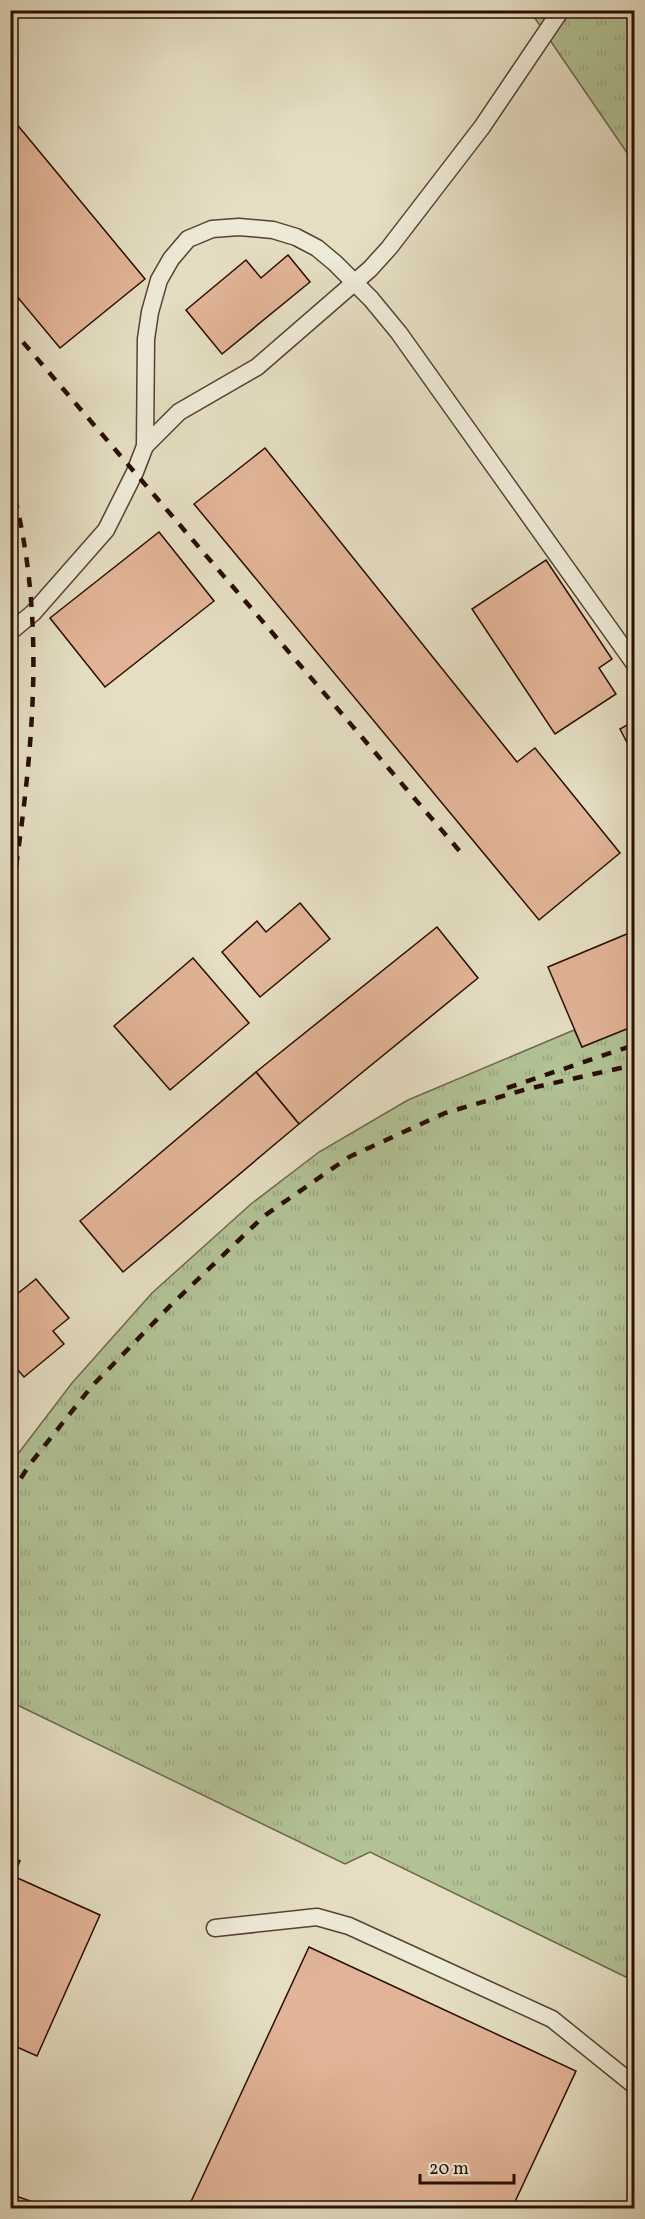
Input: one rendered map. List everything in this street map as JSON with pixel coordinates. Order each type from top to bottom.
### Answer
[{"type":"lane","points":[[145,446],[179,412],[257,367],[354,282],[389,248],[462,154],[516,79],[561,10]]},
{"type":"lane","points":[[10,632],[33,613],[106,530],[135,472],[145,446],[146,339],[150,312],[159,280],[171,259],[188,239],[212,229],[239,227],[273,230],[296,237],[317,248],[354,282],[399,333],[634,663]]},
{"type":"lane","points":[[215,1928],[317,1917],[349,1926],[552,2019],[634,2085]]},
{"type":"green space","points":[[530,11],[634,11],[634,163]]},
{"type":"green space","points":[[634,1026],[634,1981],[370,1852],[345,1864],[11,1702],[11,1463],[72,1383],[152,1293],[251,1204],[319,1152],[408,1100],[574,1030],[582,1047]]},
{"type":"building","points":[[10,116],[145,279],[60,348],[10,288]]},
{"type":"building","points":[[288,255],[310,282],[222,354],[186,310],[246,260],[261,278]]},
{"type":"building","points":[[265,448],[517,762],[535,748],[620,853],[539,920],[194,504]]},
{"type":"building","points":[[159,532],[214,601],[105,687],[50,618]]},
{"type":"building","points":[[546,560],[612,659],[599,668],[616,694],[555,734],[472,609]]},
{"type":"building","points":[[634,721],[634,756],[620,729]]},
{"type":"building","points":[[300,903],[330,939],[260,997],[222,952],[257,921],[266,932]]},
{"type":"building","points":[[437,927],[478,978],[299,1124],[256,1072]]},
{"type":"building","points":[[634,931],[634,1026],[582,1047],[548,967]]},
{"type":"building","points":[[193,958],[249,1023],[170,1090],[114,1026]]},
{"type":"building","points":[[256,1072],[299,1124],[123,1272],[80,1221]]},
{"type":"building","points":[[36,1279],[69,1318],[53,1331],[64,1344],[24,1377],[10,1361],[10,1286],[17,1294]]},
{"type":"building","points":[[10,1857],[20,1861],[10,1883]]},
{"type":"building","points":[[13,1876],[100,1915],[37,2056],[10,2044],[10,1883]]},
{"type":"building","points":[[309,1947],[576,2071],[512,2208],[188,2208]]},
{"type":"building","points":[[10,2194],[33,2202],[30,2208],[10,2208]]},
{"type":"railway","points":[[10,327],[463,855]]},
{"type":"railway","points":[[10,479],[22,533],[30,587],[33,640],[30,747],[10,909]]},
{"type":"railway","points":[[507,1088],[634,1045]]},
{"type":"railway","points":[[10,1495],[30,1464],[92,1386],[170,1306],[264,1216],[349,1157],[445,1113],[527,1089],[634,1065]]}]
